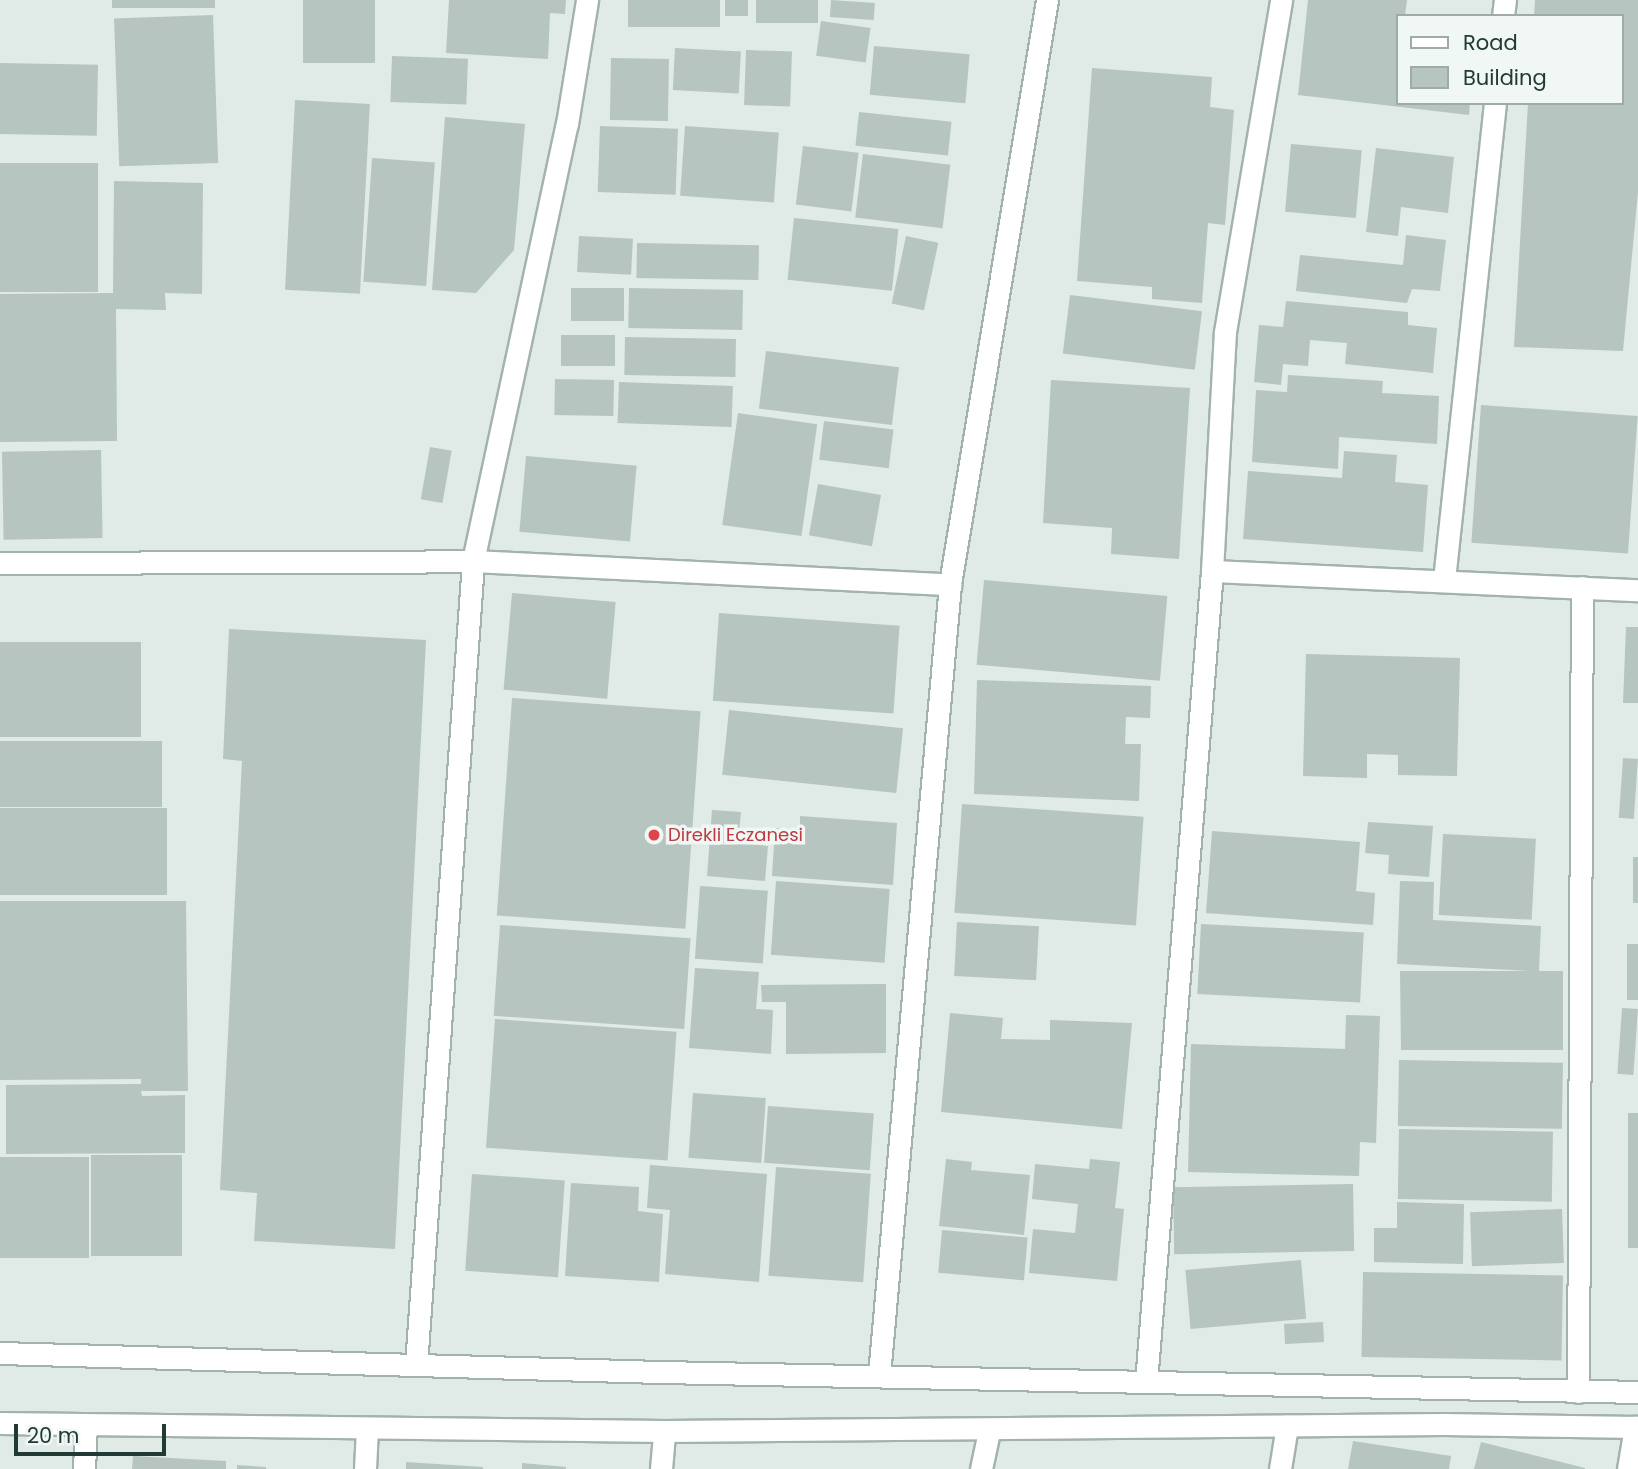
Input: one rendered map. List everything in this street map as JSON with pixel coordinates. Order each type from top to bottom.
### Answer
[{"type":"street","points":[[416,1365],[473,561],[567,124],[587,0]]},
{"type":"street","points":[[879,1375],[950,584],[1047,0]]},
{"type":"street","points":[[1146,1382],[1212,571],[1226,332],[1281,0]]},
{"type":"street","points":[[1444,580],[1495,105]]},
{"type":"street","points":[[0,563],[473,561],[950,584]]},
{"type":"street","points":[[1212,571],[1638,590]]},
{"type":"street","points":[[1578,1392],[1582,587]]},
{"type":"street","points":[[0,1353],[1638,1392]]},
{"type":"street","points":[[0,1423],[664,1431],[1287,1426],[1637,1427],[1628,1469]]},
{"type":"street","points":[[84,1469],[86,1425]]},
{"type":"street","points":[[1280,1469],[1287,1426]]},
{"type":"street","points":[[365,1469],[367,1428]]},
{"type":"street","points":[[981,1469],[989,1430]]},
{"type":"street","points":[[661,1469],[664,1431]]},
{"type":"building","points":[[112,0],[215,0],[215,8],[112,8]]},
{"type":"building","points":[[303,0],[375,0],[375,63],[303,63]]},
{"type":"building","points":[[449,0],[566,0],[565,14],[550,13],[548,59],[446,53]]},
{"type":"building","points":[[628,0],[720,0],[720,27],[628,27]]},
{"type":"building","points":[[725,0],[748,0],[748,16],[725,16]]},
{"type":"building","points":[[756,0],[818,0],[818,23],[756,23]]},
{"type":"building","points":[[831,0],[875,3],[874,20],[830,17]]},
{"type":"building","points":[[1308,0],[1407,0],[1405,14],[1396,14],[1396,105],[1470,105],[1469,115],[1298,95]]},
{"type":"building","points":[[1535,0],[1638,0],[1638,192],[1623,351],[1514,347],[1528,105],[1624,105],[1624,14],[1534,14]]},
{"type":"building","points":[[213,15],[218,163],[119,166],[114,18]]},
{"type":"building","points":[[821,21],[871,28],[866,63],[816,56]]},
{"type":"building","points":[[874,46],[970,54],[965,103],[870,95]]},
{"type":"building","points":[[675,48],[741,51],[739,93],[673,90]]},
{"type":"building","points":[[746,50],[792,52],[790,107],[744,105]]},
{"type":"building","points":[[392,56],[468,59],[466,105],[390,102]]},
{"type":"building","points":[[611,58],[669,59],[668,121],[610,120]]},
{"type":"building","points":[[0,63],[98,65],[97,136],[0,134]]},
{"type":"building","points":[[1092,68],[1212,77],[1210,107],[1234,110],[1225,225],[1208,223],[1202,303],[1152,299],[1152,287],[1077,281]]},
{"type":"building","points":[[295,100],[370,104],[360,294],[285,290]]},
{"type":"building","points":[[859,112],[951,122],[948,156],[855,146]]},
{"type":"building","points":[[445,117],[525,124],[514,250],[476,293],[432,290]]},
{"type":"building","points":[[600,126],[678,129],[676,195],[598,192]]},
{"type":"building","points":[[685,126],[779,133],[774,202],[680,196]]},
{"type":"building","points":[[1291,144],[1362,150],[1356,218],[1285,212]]},
{"type":"building","points":[[803,146],[859,153],[851,211],[796,205]]},
{"type":"building","points":[[1376,148],[1454,157],[1448,213],[1401,207],[1398,236],[1366,232]]},
{"type":"building","points":[[863,154],[950,165],[943,228],[855,218]]},
{"type":"building","points":[[372,158],[435,162],[426,286],[363,282]]},
{"type":"building","points":[[0,163],[98,163],[98,292],[0,292]]},
{"type":"building","points":[[114,181],[203,183],[202,294],[165,293],[166,310],[116,309],[117,441],[0,442],[0,294],[113,293]]},
{"type":"building","points":[[794,218],[898,229],[892,291],[788,280]]},
{"type":"building","points":[[1406,235],[1446,240],[1440,291],[1412,289],[1407,303],[1296,291],[1300,255],[1403,265]]},
{"type":"building","points":[[579,236],[633,239],[631,275],[577,272]]},
{"type":"building","points":[[906,236],[938,243],[924,310],[892,303]]},
{"type":"building","points":[[637,243],[759,245],[758,280],[636,278]]},
{"type":"building","points":[[571,288],[624,288],[624,321],[571,321]]},
{"type":"building","points":[[629,288],[743,290],[742,330],[628,328]]},
{"type":"building","points":[[1070,295],[1202,311],[1195,370],[1063,354]]},
{"type":"building","points":[[1286,301],[1408,312],[1408,325],[1437,328],[1433,373],[1345,364],[1347,343],[1310,340],[1308,366],[1283,364],[1281,385],[1254,382],[1259,325],[1283,327]]},
{"type":"building","points":[[561,335],[615,335],[615,366],[561,366]]},
{"type":"building","points":[[625,337],[736,339],[735,377],[624,375]]},
{"type":"building","points":[[766,351],[899,367],[892,425],[759,409]]},
{"type":"building","points":[[1288,375],[1383,381],[1382,393],[1439,396],[1437,444],[1339,437],[1338,469],[1252,462],[1256,390],[1287,392]]},
{"type":"building","points":[[555,379],[614,380],[613,416],[554,415]]},
{"type":"building","points":[[1051,380],[1190,388],[1179,559],[1111,554],[1112,528],[1043,523]]},
{"type":"building","points":[[619,382],[733,386],[731,427],[618,423]]},
{"type":"building","points":[[1481,405],[1638,416],[1628,554],[1471,543]]},
{"type":"building","points":[[738,413],[817,424],[801,536],[722,525]]},
{"type":"building","points":[[824,421],[893,430],[889,468],[819,460]]},
{"type":"building","points":[[430,447],[452,451],[442,503],[421,499]]},
{"type":"building","points":[[101,450],[103,538],[4,540],[2,452]]},
{"type":"building","points":[[1344,451],[1397,455],[1395,482],[1428,485],[1423,552],[1243,539],[1248,471],[1342,478]]},
{"type":"building","points":[[526,456],[637,466],[630,541],[519,532]]},
{"type":"building","points":[[818,484],[881,495],[872,546],[809,535]]},
{"type":"building","points":[[984,580],[1167,596],[1160,681],[977,665]]},
{"type":"building","points":[[512,593],[616,602],[607,699],[504,690]]},
{"type":"building","points":[[719,613],[900,626],[893,713],[713,701]]},
{"type":"building","points":[[1626,627],[1638,627],[1638,703],[1623,703]]},
{"type":"building","points":[[229,629],[426,640],[395,1249],[254,1241],[257,1193],[220,1190],[242,761],[223,759]]},
{"type":"building","points":[[0,642],[141,642],[141,737],[0,737]]},
{"type":"building","points":[[1306,654],[1460,658],[1457,776],[1398,775],[1398,755],[1367,754],[1367,778],[1303,776]]},
{"type":"building","points":[[977,680],[1151,686],[1150,718],[1126,717],[1125,744],[1141,744],[1139,801],[974,794]]},
{"type":"building","points":[[512,698],[701,711],[685,929],[497,915]]},
{"type":"building","points":[[729,710],[903,728],[896,793],[722,775]]},
{"type":"building","points":[[0,741],[162,741],[162,807],[0,807]]},
{"type":"building","points":[[1623,758],[1638,759],[1634,819],[1619,818]]},
{"type":"building","points":[[962,804],[1144,817],[1136,925],[954,913]]},
{"type":"building","points":[[0,808],[167,808],[167,895],[0,895]]},
{"type":"building","points":[[712,810],[741,812],[738,843],[768,846],[765,881],[707,876]]},
{"type":"building","points":[[800,816],[897,823],[893,885],[772,876],[775,828],[800,830]]},
{"type":"building","points":[[1368,822],[1433,826],[1429,877],[1388,874],[1389,855],[1365,853]]},
{"type":"building","points":[[1212,831],[1360,842],[1356,891],[1375,893],[1373,925],[1206,913]]},
{"type":"building","points":[[1443,834],[1536,839],[1532,920],[1439,915]]},
{"type":"building","points":[[1633,857],[1638,857],[1638,903],[1633,903]]},
{"type":"building","points":[[776,881],[890,889],[885,963],[771,955]]},
{"type":"building","points":[[1400,881],[1434,882],[1433,920],[1541,926],[1539,971],[1563,971],[1563,1050],[1401,1050],[1400,971],[1531,971],[1397,964]]},
{"type":"building","points":[[700,886],[768,891],[763,964],[695,959]]},
{"type":"building","points":[[0,901],[186,901],[188,1091],[141,1091],[142,1096],[185,1095],[185,1153],[6,1154],[6,1085],[141,1084],[141,1079],[0,1080]]},
{"type":"building","points":[[957,922],[1039,926],[1036,980],[954,976]]},
{"type":"building","points":[[1201,924],[1364,933],[1360,1002],[1197,994]]},
{"type":"building","points":[[500,925],[691,938],[684,1029],[494,1016]]},
{"type":"building","points":[[1627,944],[1638,944],[1638,1000],[1627,1000]]},
{"type":"building","points":[[695,968],[759,972],[756,1009],[773,1010],[771,1054],[689,1048]]},
{"type":"building","points":[[886,984],[886,1053],[786,1054],[786,1002],[762,1002],[761,985]]},
{"type":"building","points":[[1622,1008],[1638,1009],[1633,1075],[1617,1074]]},
{"type":"building","points":[[950,1013],[1003,1018],[1001,1039],[1050,1040],[1050,1020],[1132,1023],[1122,1129],[941,1112]]},
{"type":"building","points":[[1346,1015],[1380,1016],[1376,1143],[1360,1142],[1359,1176],[1188,1172],[1191,1044],[1345,1049]]},
{"type":"building","points":[[495,1019],[677,1032],[668,1160],[486,1148]]},
{"type":"building","points":[[1399,1060],[1563,1063],[1562,1129],[1398,1126]]},
{"type":"building","points":[[693,1093],[766,1098],[761,1163],[688,1158]]},
{"type":"building","points":[[768,1106],[874,1113],[870,1170],[764,1163]]},
{"type":"building","points":[[1628,1113],[1638,1113],[1638,1248],[1628,1248]]},
{"type":"building","points":[[1399,1129],[1553,1132],[1552,1202],[1398,1199]]},
{"type":"building","points":[[91,1155],[182,1155],[182,1256],[91,1256]]},
{"type":"building","points":[[0,1157],[89,1157],[89,1258],[0,1258]]},
{"type":"building","points":[[946,1159],[972,1162],[971,1170],[1030,1175],[1024,1235],[939,1226]]},
{"type":"building","points":[[1090,1159],[1120,1162],[1115,1208],[1124,1209],[1117,1281],[1029,1273],[1033,1229],[1075,1233],[1078,1204],[1032,1199],[1035,1164],[1089,1169]]},
{"type":"building","points":[[650,1165],[767,1174],[759,1282],[665,1274],[670,1210],[647,1208]]},
{"type":"building","points":[[776,1167],[871,1174],[863,1282],[768,1276]]},
{"type":"building","points":[[472,1174],[565,1180],[558,1277],[465,1271]]},
{"type":"building","points":[[571,1183],[639,1187],[638,1211],[663,1214],[659,1282],[565,1276]]},
{"type":"building","points":[[1353,1184],[1354,1251],[1174,1254],[1173,1187]]},
{"type":"building","points":[[1397,1202],[1464,1204],[1463,1264],[1374,1262],[1374,1228],[1397,1228]]},
{"type":"building","points":[[1562,1209],[1564,1263],[1472,1266],[1470,1212]]},
{"type":"building","points":[[942,1230],[1028,1237],[1024,1280],[938,1273]]},
{"type":"building","points":[[1301,1260],[1306,1319],[1191,1329],[1185,1270]]},
{"type":"building","points":[[1363,1272],[1563,1275],[1561,1360],[1362,1357]]},
{"type":"building","points":[[1323,1322],[1324,1342],[1285,1344],[1284,1324]]},
{"type":"building","points":[[1353,1441],[1451,1456],[1449,1469],[1348,1469]]},
{"type":"building","points":[[1481,1442],[1585,1468],[1585,1469],[1474,1469]]},
{"type":"building","points":[[133,1456],[226,1461],[226,1469],[132,1469]]},
{"type":"building","points":[[406,1462],[483,1467],[483,1469],[406,1469]]},
{"type":"building","points":[[522,1463],[566,1467],[566,1469],[522,1469]]},
{"type":"building","points":[[237,1465],[266,1467],[266,1469],[237,1469]]},
{"type":"place","name":"Direkli Eczanesi","points":[[654,835]]}]
